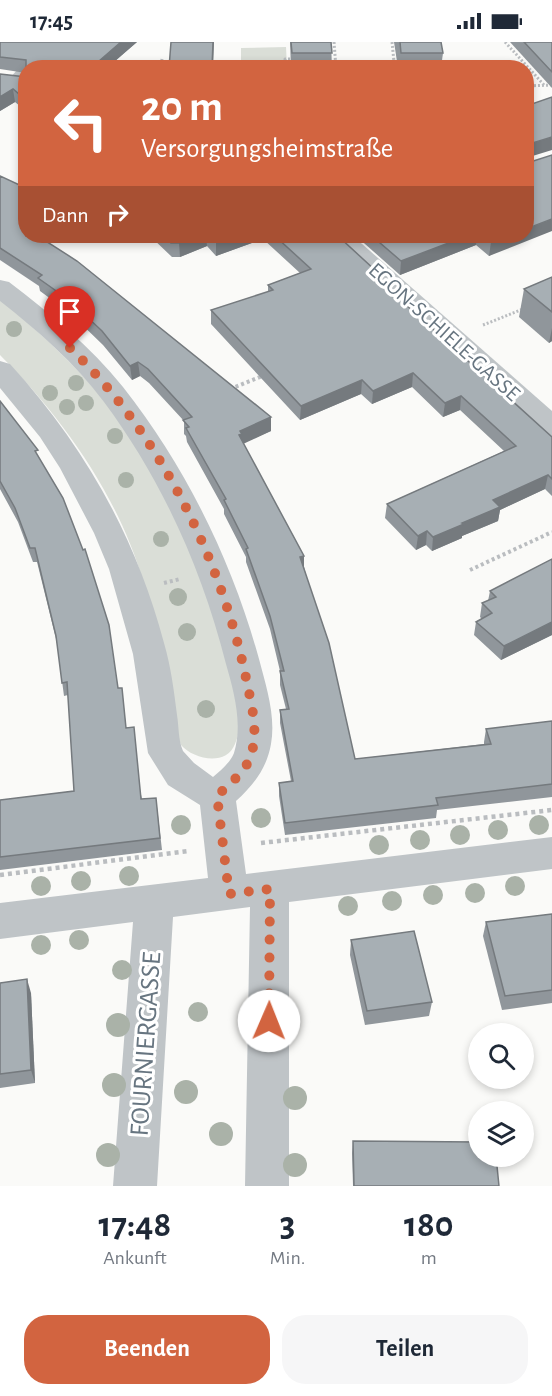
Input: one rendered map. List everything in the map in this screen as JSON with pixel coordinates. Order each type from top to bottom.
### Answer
[{"type":"street","name":"EGON-SCHIELE-GASSE","points":[[347,243],[552,428]]},
{"type":"street","points":[[0,288],[40,318],[86,362],[132,419],[175,487],[214,571],[242,660],[255,734],[251,756],[242,772],[217,796]]},
{"type":"street","points":[[0,370],[41,417],[91,494],[118,554],[148,644],[164,750],[174,770],[192,784],[217,796]]},
{"type":"street","points":[[217,796],[229,894]]},
{"type":"street","points":[[0,921],[552,853]]},
{"type":"street","points":[[267,1186],[270,889]]},
{"type":"street","name":"FOURNIERGASSE","points":[[135,1186],[154,903]]},
{"type":"path","points":[[334,42],[335,60]]},
{"type":"path","points":[[392,42],[395,60]]},
{"type":"path","points":[[505,42],[521,60]]},
{"type":"path","points":[[285,60],[291,59]]},
{"type":"path","points":[[534,74],[545,86]]},
{"type":"path","points":[[534,86],[552,85]]},
{"type":"path","points":[[481,326],[532,306]]},
{"type":"path","points":[[226,390],[269,373]]},
{"type":"path","points":[[470,570],[552,532]]},
{"type":"path","points":[[131,591],[214,571]]},
{"type":"path","points":[[0,875],[222,847],[552,810]]},
{"type":"shaded area","points":[[286,47],[287,60],[241,60],[241,48]]},
{"type":"shaded area","points":[[0,299],[51,344],[114,412],[144,457],[173,512],[198,570],[235,691],[239,713],[238,734],[231,751],[224,756],[201,757],[181,745],[169,704],[143,581],[132,549],[103,488],[66,431],[45,404],[0,355]]},
{"type":"building","points":[[0,42],[121,42],[100,60],[26,60],[0,57]]},
{"type":"building","points":[[171,42],[213,42],[212,60],[170,60]]},
{"type":"building","points":[[291,42],[331,42],[332,53],[292,53]]},
{"type":"building","points":[[400,42],[441,42],[443,53],[401,53]]},
{"type":"building","points":[[524,42],[552,42],[552,72]]},
{"type":"building","points":[[0,74],[18,76],[18,93],[13,89],[0,97]]},
{"type":"building","points":[[552,97],[552,137],[534,143],[534,103]]},
{"type":"building","points":[[552,155],[552,219],[534,226],[534,161]]},
{"type":"building","points":[[0,176],[18,184],[18,243],[49,243],[77,261],[271,417],[240,431],[242,434],[239,435],[304,556],[300,557],[329,643],[355,759],[491,744],[486,729],[552,721],[552,784],[436,798],[438,805],[285,823],[279,783],[293,781],[280,710],[289,709],[280,671],[284,671],[270,616],[246,549],[248,548],[224,500],[226,499],[186,428],[189,427],[183,420],[192,417],[148,369],[138,362],[130,366],[102,331],[69,300],[38,278],[42,275],[0,248]]},
{"type":"building","points":[[283,243],[346,243],[376,271],[371,273],[552,437],[552,479],[548,475],[493,500],[500,507],[462,523],[464,524],[433,537],[427,531],[418,536],[387,504],[516,446],[461,396],[445,403],[413,373],[373,391],[362,380],[301,406],[211,310],[273,290],[268,285],[311,269]]},
{"type":"building","points":[[380,243],[449,243],[401,261]]},
{"type":"building","points":[[552,277],[552,312],[524,289]]},
{"type":"building","points":[[0,401],[38,450],[35,451],[63,498],[83,550],[85,549],[109,625],[118,688],[122,688],[126,728],[134,727],[141,799],[156,798],[160,838],[0,857],[0,800],[74,791],[67,682],[62,683],[56,636],[35,548],[30,548],[15,508],[0,481]]},
{"type":"building","points":[[552,559],[552,622],[504,646],[476,622],[492,613],[482,603],[496,597],[490,591]]},
{"type":"building","points":[[552,914],[552,990],[505,996],[486,922]]},
{"type":"building","points":[[414,931],[432,1002],[367,1011],[351,940]]},
{"type":"building","points":[[27,979],[31,1070],[0,1074],[0,983]]},
{"type":"building","points":[[353,1141],[468,1142],[468,1167],[497,1167],[499,1186],[354,1186]]},
{"type":"route","points":[[70,348],[86,362],[132,419],[175,487],[205,547],[224,595],[242,660],[255,734],[251,756],[242,772],[217,796],[229,894],[270,889],[269,1021]]}]
